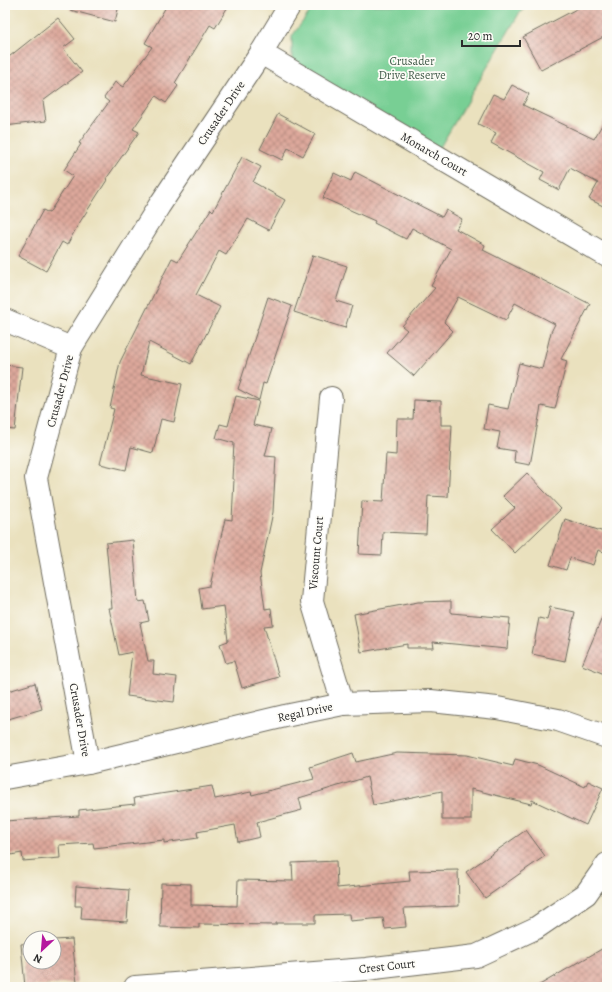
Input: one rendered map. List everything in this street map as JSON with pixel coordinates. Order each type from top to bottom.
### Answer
[{"type":"street","name":"Crusader Drive","points":[[88,763],[36,478],[71,348],[159,206],[290,5]]},
{"type":"street","name":"Monarch Court","points":[[260,53],[607,256]]},
{"type":"street","points":[[5,320],[71,348]]},
{"type":"street","name":"Viscount Court","points":[[331,398],[312,601],[343,704]]},
{"type":"street","name":"Regal Drive","points":[[5,778],[88,763],[285,716],[343,704],[431,701],[497,708],[558,720],[607,738]]},
{"type":"street","name":"Crest Court","points":[[135,987],[366,969],[476,956],[536,928],[586,894],[607,864]]},
{"type":"green space","name":"Crusader Drive Reserve","points":[[315,5],[530,5],[520,12],[436,154],[292,63],[292,36]]},
{"type":"building","points":[[70,5],[119,5],[115,22],[70,10]]},
{"type":"building","points":[[167,5],[229,5],[215,28],[210,25],[175,83],[178,86],[166,103],[156,96],[133,129],[139,132],[106,179],[107,180],[67,245],[62,242],[46,271],[18,256],[43,210],[49,213],[73,176],[64,170],[81,144],[79,143],[109,102],[104,98],[115,82],[123,87],[152,47],[145,43]]},
{"type":"building","points":[[584,5],[607,5],[607,35],[541,70],[523,37]]},
{"type":"building","points":[[58,18],[75,39],[63,48],[82,72],[43,101],[46,121],[5,126],[5,60]]},
{"type":"building","points":[[512,85],[529,94],[523,105],[594,139],[607,116],[607,208],[589,199],[598,183],[570,168],[559,190],[540,180],[544,172],[491,143],[496,133],[478,124],[493,94],[504,99]]},
{"type":"building","points":[[278,114],[315,134],[303,156],[288,148],[282,160],[260,149]]},
{"type":"building","points":[[242,157],[261,167],[253,182],[285,200],[269,230],[248,219],[226,255],[219,251],[196,295],[220,307],[191,364],[149,342],[141,375],[182,384],[174,422],[161,419],[153,453],[131,447],[126,470],[100,464],[114,409],[110,408],[120,362],[172,258],[178,261],[211,209],[213,211]]},
{"type":"building","points":[[355,172],[442,217],[446,210],[462,219],[456,229],[485,245],[483,250],[590,304],[561,359],[567,361],[555,409],[541,406],[530,465],[514,462],[515,451],[497,448],[500,432],[484,429],[488,405],[508,409],[519,363],[542,369],[551,332],[555,324],[515,303],[506,320],[458,297],[444,322],[453,331],[414,376],[387,353],[407,330],[402,326],[435,288],[431,286],[451,249],[412,228],[406,239],[374,223],[375,221],[323,198],[334,173],[351,181]]},
{"type":"building","points":[[313,255],[347,266],[336,301],[352,306],[345,328],[294,312]]},
{"type":"building","points":[[268,297],[292,306],[266,384],[263,383],[259,400],[238,389]]},
{"type":"building","points":[[5,365],[22,367],[15,430],[5,429]]},
{"type":"building","points":[[236,396],[259,401],[253,425],[272,429],[265,456],[276,457],[273,512],[260,573],[265,609],[271,608],[273,625],[264,626],[279,677],[242,688],[234,661],[226,663],[220,644],[228,641],[224,606],[202,609],[199,588],[210,586],[225,519],[232,520],[234,443],[216,438],[220,424],[228,426]]},
{"type":"building","points":[[414,400],[441,401],[441,425],[452,425],[448,497],[428,496],[426,534],[383,532],[382,555],[359,554],[362,501],[383,502],[386,454],[396,455],[397,419],[413,419]]},
{"type":"building","points":[[527,473],[561,509],[515,553],[492,529],[515,508],[503,496]]},
{"type":"building","points":[[565,519],[607,533],[607,553],[598,550],[593,565],[570,558],[566,570],[550,565]]},
{"type":"building","points":[[133,540],[138,602],[145,601],[149,621],[140,623],[148,661],[154,661],[153,674],[177,677],[174,702],[127,696],[132,652],[119,655],[109,608],[112,608],[106,543]]},
{"type":"building","points":[[451,601],[451,613],[510,618],[507,649],[433,642],[434,648],[407,648],[407,644],[361,652],[354,614],[418,602]]},
{"type":"building","points":[[607,606],[607,675],[582,665]]},
{"type":"building","points":[[550,607],[575,612],[565,661],[532,654],[539,618],[547,620]]},
{"type":"building","points":[[35,683],[42,709],[5,720],[5,692]]},
{"type":"building","points":[[353,753],[356,762],[397,753],[467,755],[513,766],[515,759],[538,765],[585,787],[588,781],[603,788],[586,825],[532,800],[531,804],[471,789],[471,820],[442,820],[442,791],[373,805],[367,777],[299,798],[302,810],[257,822],[260,837],[238,842],[235,825],[197,832],[198,838],[164,843],[164,840],[94,848],[93,843],[59,845],[60,858],[23,861],[22,853],[5,856],[5,821],[79,816],[79,810],[135,804],[134,798],[212,786],[215,799],[251,792],[252,795],[314,779],[310,767]]},
{"type":"building","points":[[526,830],[545,856],[485,898],[466,872]]},
{"type":"building","points":[[336,861],[337,888],[410,881],[409,871],[458,870],[459,906],[404,908],[406,927],[385,929],[383,918],[350,921],[349,914],[315,915],[315,923],[276,923],[276,925],[199,924],[199,928],[160,927],[161,883],[191,884],[191,905],[237,906],[238,880],[293,881],[292,863]]},
{"type":"building","points":[[76,886],[129,890],[127,922],[81,919],[82,906],[75,906]]},
{"type":"building","points":[[72,939],[77,983],[25,987],[23,970],[62,970],[62,940]]},
{"type":"building","points":[[607,946],[607,987],[536,987]]}]
